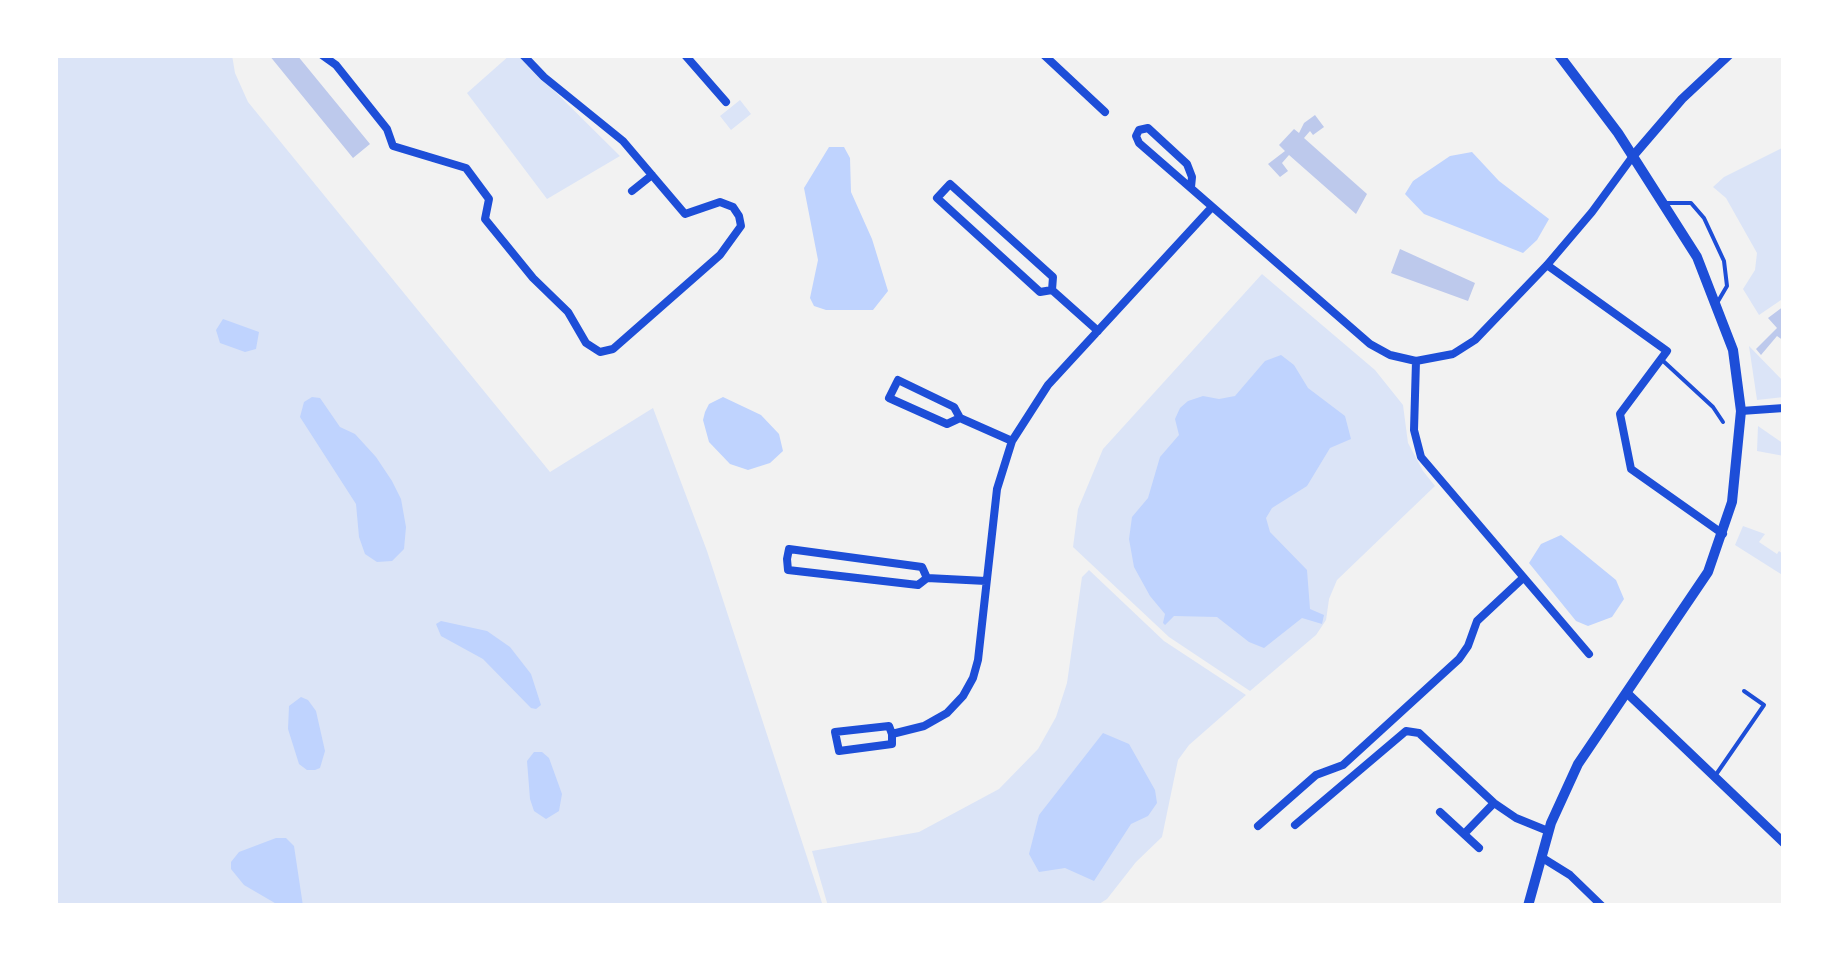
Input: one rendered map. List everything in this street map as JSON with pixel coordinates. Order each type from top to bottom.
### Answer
[{"type":"main road","points":[[1528,906],[1548,830],[1578,764],[1698,591],[1722,534],[1736,474],[1742,410],[1733,350],[1697,257],[1633,156],[1559,55]]},
{"type":"street","points":[[322,55],[336,64],[387,128],[393,146],[466,168],[489,199],[485,219],[533,278],[568,312],[586,344],[600,352],[613,349],[720,255],[741,226],[733,207],[720,202],[686,214],[623,142],[544,78],[523,55]]},
{"type":"street","points":[[684,55],[726,102]]},
{"type":"street","points":[[1044,55],[1105,112]]},
{"type":"street","points":[[1190,187],[1192,177],[1187,164],[1148,128],[1139,130],[1139,142],[1212,207],[1370,344],[1390,356],[1416,362],[1464,348],[1494,322],[1592,212],[1633,156],[1682,100],[1729,55]]},
{"type":"street","points":[[632,191],[652,175]]},
{"type":"street","points":[[950,184],[1053,278],[1052,290],[1040,292],[937,198],[950,184]]},
{"type":"street","points":[[892,734],[924,726],[946,714],[974,678],[997,489],[1012,441],[1048,385],[1212,207]]},
{"type":"street","points":[[1547,265],[1664,355],[1620,414],[1631,469],[1722,534]]},
{"type":"street","points":[[1052,290],[1098,331]]},
{"type":"street","points":[[1416,362],[1414,430],[1422,458],[1589,654]]},
{"type":"street","points":[[960,418],[948,424],[889,398],[898,380],[954,407],[960,418],[1012,441]]},
{"type":"street","points":[[1742,410],[1784,408]]},
{"type":"street","points":[[927,578],[922,567],[789,550],[787,559],[788,570],[918,586],[927,578],[986,580]]},
{"type":"street","points":[[1258,826],[1316,775],[1343,765],[1459,659],[1477,621],[1523,578]]},
{"type":"street","points":[[1627,693],[1784,843]]},
{"type":"street","points":[[889,726],[892,734],[892,744],[839,751],[836,732],[889,726]]},
{"type":"street","points":[[1295,825],[1406,732],[1420,733],[1494,803],[1516,818],[1548,830]]},
{"type":"street","points":[[1464,834],[1494,803]]},
{"type":"street","points":[[1440,812],[1479,848]]},
{"type":"street","points":[[1541,857],[1570,875],[1602,906]]},
{"type":"lane","points":[[1664,203],[1690,203],[1704,218],[1724,261],[1728,286],[1717,303]]},
{"type":"lane","points":[[1664,355],[1713,407],[1722,422]]},
{"type":"lane","points":[[1715,776],[1764,705],[1744,691]]},
{"type":"shaded area","points":[[55,55],[232,55],[248,102],[550,472],[653,408],[707,551],[823,906],[55,906]]},
{"type":"shaded area","points":[[510,55],[518,55],[620,156],[547,199],[467,93]]},
{"type":"shaded area","points":[[740,100],[751,114],[731,130],[720,116]]},
{"type":"shaded area","points":[[1784,147],[1784,298],[1759,315],[1743,289],[1755,270],[1757,253],[1726,198],[1713,187],[1724,177]]},
{"type":"shaded area","points":[[1262,274],[1375,370],[1403,405],[1408,443],[1435,486],[1337,580],[1326,620],[1316,635],[1250,691],[1169,637],[1073,547],[1078,509],[1103,449]]},
{"type":"shaded area","points":[[1749,346],[1784,382],[1784,397],[1757,400]]},
{"type":"shaded area","points":[[1758,426],[1784,444],[1784,456],[1757,451]]},
{"type":"shaded area","points":[[1743,526],[1765,534],[1759,542],[1784,555],[1784,576],[1735,545]]},
{"type":"shaded area","points":[[1089,570],[1164,641],[1246,695],[1189,745],[1178,760],[1162,837],[1107,899],[1096,906],[828,906],[812,851],[919,832],[999,789],[1038,749],[1056,717],[1067,683],[1082,577]]},
{"type":"water","points":[[829,147],[844,147],[850,158],[851,192],[872,239],[888,291],[873,310],[826,310],[814,306],[810,298],[818,260],[804,188]]},
{"type":"water","points":[[1472,152],[1499,181],[1549,219],[1537,240],[1523,253],[1424,214],[1405,194],[1413,181],[1450,156]]},
{"type":"water","points":[[223,319],[259,332],[256,349],[245,352],[220,343],[216,330]]},
{"type":"water","points":[[1281,355],[1294,365],[1308,388],[1345,416],[1351,439],[1330,448],[1307,486],[1272,508],[1266,518],[1270,532],[1307,570],[1310,609],[1324,615],[1322,624],[1302,618],[1264,648],[1249,642],[1217,617],[1174,616],[1165,625],[1165,614],[1134,567],[1129,539],[1132,517],[1148,498],[1160,457],[1179,435],[1175,419],[1180,408],[1203,396],[1235,396],[1265,361]]},
{"type":"water","points":[[723,397],[761,415],[779,434],[783,451],[770,463],[748,470],[730,464],[709,442],[703,420],[705,412],[709,404]]},
{"type":"water","points":[[320,398],[340,427],[355,434],[376,457],[401,499],[406,527],[404,549],[392,561],[377,562],[365,554],[356,504],[300,417],[304,402]]},
{"type":"water","points":[[1561,535],[1616,580],[1624,599],[1612,617],[1588,626],[1576,621],[1529,563],[1541,544]]},
{"type":"water","points":[[441,621],[487,631],[510,647],[531,674],[541,705],[531,708],[483,659],[441,636],[436,624]]},
{"type":"water","points":[[301,697],[316,711],[325,751],[320,768],[315,770],[299,764],[288,729],[289,706]]},
{"type":"water","points":[[1103,733],[1129,744],[1155,790],[1157,803],[1148,816],[1131,824],[1094,881],[1065,868],[1039,872],[1029,854],[1039,815]]},
{"type":"water","points":[[534,752],[549,758],[562,794],[559,811],[546,819],[534,811],[530,799],[527,761]]},
{"type":"water","points":[[286,838],[294,846],[303,906],[280,906],[244,885],[231,869],[239,852]]},
{"type":"building","points":[[269,55],[297,55],[370,144],[353,158]]},
{"type":"building","points":[[1315,115],[1324,127],[1313,135],[1310,131],[1304,138],[1367,194],[1356,214],[1289,155],[1282,163],[1288,171],[1280,177],[1268,164],[1285,151],[1279,145],[1294,129],[1299,133]]},
{"type":"building","points":[[1400,249],[1475,283],[1468,301],[1391,273]]},
{"type":"building","points":[[1784,306],[1784,341],[1777,336],[1761,355],[1756,349],[1777,328],[1768,318]]}]
